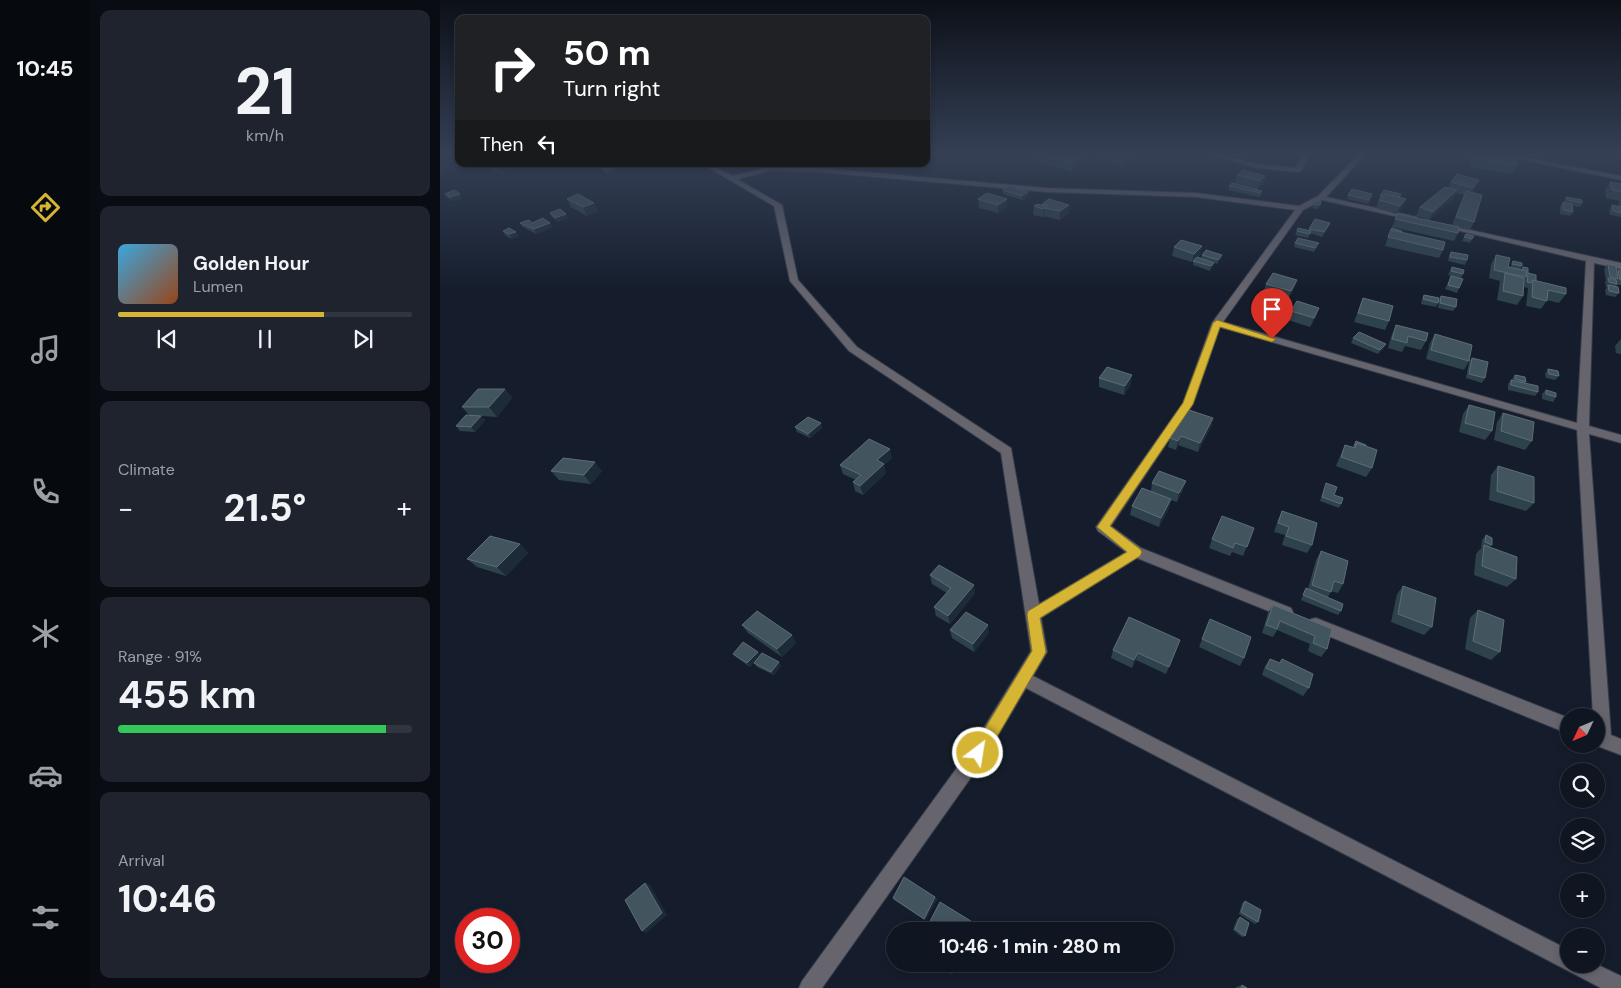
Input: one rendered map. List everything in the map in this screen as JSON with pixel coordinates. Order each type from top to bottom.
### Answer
[{"type":"street","points":[[768,199],[778,205],[794,281],[852,349],[1007,451],[1039,652],[978,753],[809,988]]},
{"type":"street","points":[[1229,199],[1300,208]]},
{"type":"street","points":[[1319,199],[1300,208],[1217,323],[1188,404],[1102,527],[1136,552],[1560,722]]},
{"type":"street","points":[[1326,199],[1426,222]]},
{"type":"street","points":[[1436,224],[1621,266]]},
{"type":"street","points":[[1590,259],[1583,429],[1598,708]]},
{"type":"street","points":[[1217,323],[1621,440]]},
{"type":"street","points":[[1033,615],[1136,552]]},
{"type":"street","points":[[1023,679],[1560,956]]},
{"type":"street","points":[[1605,741],[1621,747]]},
{"type":"street","points":[[1593,973],[1621,987]]},
{"type":"building","points":[[567,199],[587,199],[594,203],[583,207]]},
{"type":"building","points":[[978,199],[1007,199],[998,205]]},
{"type":"building","points":[[1049,199],[1069,205],[1060,211],[1044,208],[1048,205],[1042,204]]},
{"type":"building","points":[[1380,199],[1406,199],[1400,206]]},
{"type":"building","points":[[1430,199],[1447,199],[1433,212],[1420,207]]},
{"type":"building","points":[[1463,199],[1481,199],[1474,222],[1456,217]]},
{"type":"building","points":[[1567,200],[1582,200],[1582,203]]},
{"type":"building","points":[[1315,201],[1321,202],[1320,205],[1314,204]]},
{"type":"building","points":[[1563,202],[1572,204],[1573,212],[1563,210]]},
{"type":"building","points":[[1037,204],[1046,206],[1043,209],[1034,206]]},
{"type":"building","points":[[1612,205],[1621,207],[1621,213],[1613,211]]},
{"type":"building","points":[[560,209],[566,214],[555,218],[550,213]]},
{"type":"building","points":[[1398,214],[1459,227],[1458,233],[1395,219]]},
{"type":"building","points":[[543,218],[550,223],[534,229],[520,223],[529,220],[532,223]]},
{"type":"building","points":[[1315,219],[1330,223],[1324,232],[1309,229]]},
{"type":"building","points":[[509,228],[516,232],[509,234],[503,231]]},
{"type":"building","points":[[1298,228],[1311,231],[1310,234],[1297,231]]},
{"type":"building","points":[[1392,228],[1402,231],[1402,232],[1390,231]]},
{"type":"building","points":[[1391,230],[1445,242],[1443,250],[1388,237]]},
{"type":"building","points":[[1466,234],[1474,236],[1472,239],[1464,237]]},
{"type":"building","points":[[1298,238],[1319,243],[1315,248],[1295,243]]},
{"type":"building","points":[[1181,240],[1202,246],[1194,254],[1174,247]]},
{"type":"building","points":[[1206,250],[1222,255],[1218,260],[1202,255]]},
{"type":"building","points":[[1451,252],[1468,255],[1467,260],[1450,257]]},
{"type":"building","points":[[1496,255],[1510,258],[1508,267],[1527,271],[1526,277],[1494,270]]},
{"type":"building","points":[[1197,257],[1214,263],[1211,266],[1193,261]]},
{"type":"building","points":[[1513,261],[1522,263],[1522,266],[1512,264]]},
{"type":"building","points":[[1608,264],[1616,266],[1618,279],[1610,277]]},
{"type":"building","points":[[1452,267],[1464,270],[1463,274],[1451,271]]},
{"type":"building","points":[[1523,267],[1528,268],[1528,273],[1536,275],[1536,281],[1527,282],[1527,271],[1522,270]]},
{"type":"building","points":[[1618,270],[1621,270],[1621,280],[1620,280]]},
{"type":"building","points":[[1273,273],[1297,280],[1291,291],[1266,284]]},
{"type":"building","points":[[1505,273],[1524,278],[1523,296],[1503,291]]},
{"type":"building","points":[[1451,276],[1463,279],[1459,288],[1448,285]]},
{"type":"building","points":[[1608,278],[1616,280],[1617,284],[1609,282]]},
{"type":"building","points":[[1533,280],[1566,288],[1566,294],[1548,290],[1547,301],[1532,297]]},
{"type":"building","points":[[1608,285],[1618,287],[1619,293],[1609,291]]},
{"type":"building","points":[[1424,295],[1439,298],[1438,303],[1423,299]]},
{"type":"building","points":[[1441,296],[1457,299],[1456,307],[1440,303]]},
{"type":"building","points":[[1269,298],[1288,303],[1282,311],[1264,306]]},
{"type":"building","points":[[1363,298],[1393,306],[1389,321],[1358,313]]},
{"type":"building","points":[[1297,301],[1319,308],[1314,318],[1291,311]]},
{"type":"building","points":[[1396,325],[1428,333],[1426,341],[1408,336],[1407,343],[1392,339]]},
{"type":"building","points":[[1359,332],[1386,344],[1380,350],[1353,338]]},
{"type":"building","points":[[1435,334],[1472,345],[1469,361],[1431,350]]},
{"type":"building","points":[[1472,358],[1488,362],[1485,378],[1469,374]]},
{"type":"building","points":[[1107,367],[1132,375],[1125,386],[1099,378]]},
{"type":"building","points":[[1548,369],[1558,371],[1559,376],[1549,374]]},
{"type":"building","points":[[1515,375],[1525,377],[1526,382],[1515,379]]},
{"type":"building","points":[[1511,380],[1538,386],[1538,392],[1511,385]]},
{"type":"building","points":[[478,389],[505,389],[489,407],[462,407]]},
{"type":"building","points":[[1546,390],[1556,393],[1556,397],[1546,394]]},
{"type":"building","points":[[1469,405],[1495,412],[1492,431],[1465,423]]},
{"type":"building","points":[[1186,409],[1213,418],[1200,443],[1181,436],[1178,441],[1170,438]]},
{"type":"building","points":[[1503,413],[1534,422],[1532,441],[1501,431]]},
{"type":"building","points":[[466,415],[481,416],[471,427],[456,426]]},
{"type":"building","points":[[808,417],[821,423],[808,434],[795,427]]},
{"type":"building","points":[[869,439],[890,449],[877,460],[884,464],[860,486],[853,482],[861,475],[840,465]]},
{"type":"building","points":[[1356,441],[1366,446],[1357,443],[1354,446]]},
{"type":"building","points":[[1357,443],[1377,450],[1372,468],[1341,457],[1345,445],[1355,448]]},
{"type":"building","points":[[563,458],[595,462],[584,475],[551,471]]},
{"type":"building","points":[[1498,466],[1534,477],[1534,503],[1497,491]]},
{"type":"building","points":[[1159,471],[1186,481],[1179,493],[1152,483]]},
{"type":"building","points":[[1326,483],[1337,487],[1334,495],[1343,498],[1341,504],[1322,497]]},
{"type":"building","points":[[1142,488],[1171,499],[1161,518],[1132,506]]},
{"type":"building","points":[[1282,511],[1317,523],[1312,545],[1286,536],[1289,527],[1278,523]]},
{"type":"building","points":[[1222,516],[1254,528],[1247,547],[1235,543],[1233,548],[1212,539]]},
{"type":"building","points":[[1486,535],[1492,538],[1492,545],[1485,542]]},
{"type":"building","points":[[490,536],[520,544],[497,567],[467,559]]},
{"type":"building","points":[[1484,545],[1517,557],[1516,579],[1482,566]]},
{"type":"building","points":[[1321,551],[1348,561],[1343,584],[1334,581],[1331,592],[1312,585]]},
{"type":"building","points":[[939,565],[974,585],[948,616],[934,607],[951,588],[930,575]]},
{"type":"building","points":[[1403,586],[1436,598],[1432,627],[1398,614]]},
{"type":"building","points":[[1306,588],[1343,604],[1341,611],[1303,595]]},
{"type":"building","points":[[1273,605],[1332,629],[1327,649],[1313,643],[1315,636],[1280,621],[1277,629],[1266,625]]},
{"type":"building","points":[[1478,610],[1504,620],[1500,652],[1473,641]]},
{"type":"building","points":[[757,611],[792,635],[777,649],[742,625]]},
{"type":"building","points":[[966,612],[988,625],[973,644],[950,630]]},
{"type":"building","points":[[1129,617],[1180,640],[1169,667],[1138,653],[1134,660],[1113,650]]},
{"type":"building","points":[[1210,619],[1251,637],[1244,658],[1202,639]]},
{"type":"building","points":[[743,642],[758,652],[747,663],[733,654]]},
{"type":"building","points":[[762,653],[779,662],[771,672],[754,663]]},
{"type":"building","points":[[1270,659],[1280,663],[1282,659],[1313,674],[1309,688],[1266,668]]},
{"type":"building","points":[[904,877],[935,897],[924,919],[893,898]]},
{"type":"building","points":[[645,883],[662,913],[642,931],[625,900]]},
{"type":"building","points":[[1245,901],[1261,910],[1258,922],[1241,912]]},
{"type":"building","points":[[940,902],[972,922],[930,922]]},
{"type":"building","points":[[1240,917],[1249,923],[1245,936],[1235,929]]},
{"type":"route","points":[[978,753],[1039,652],[1033,615],[1136,552],[1102,527],[1188,404],[1217,323],[1272,339]]}]
